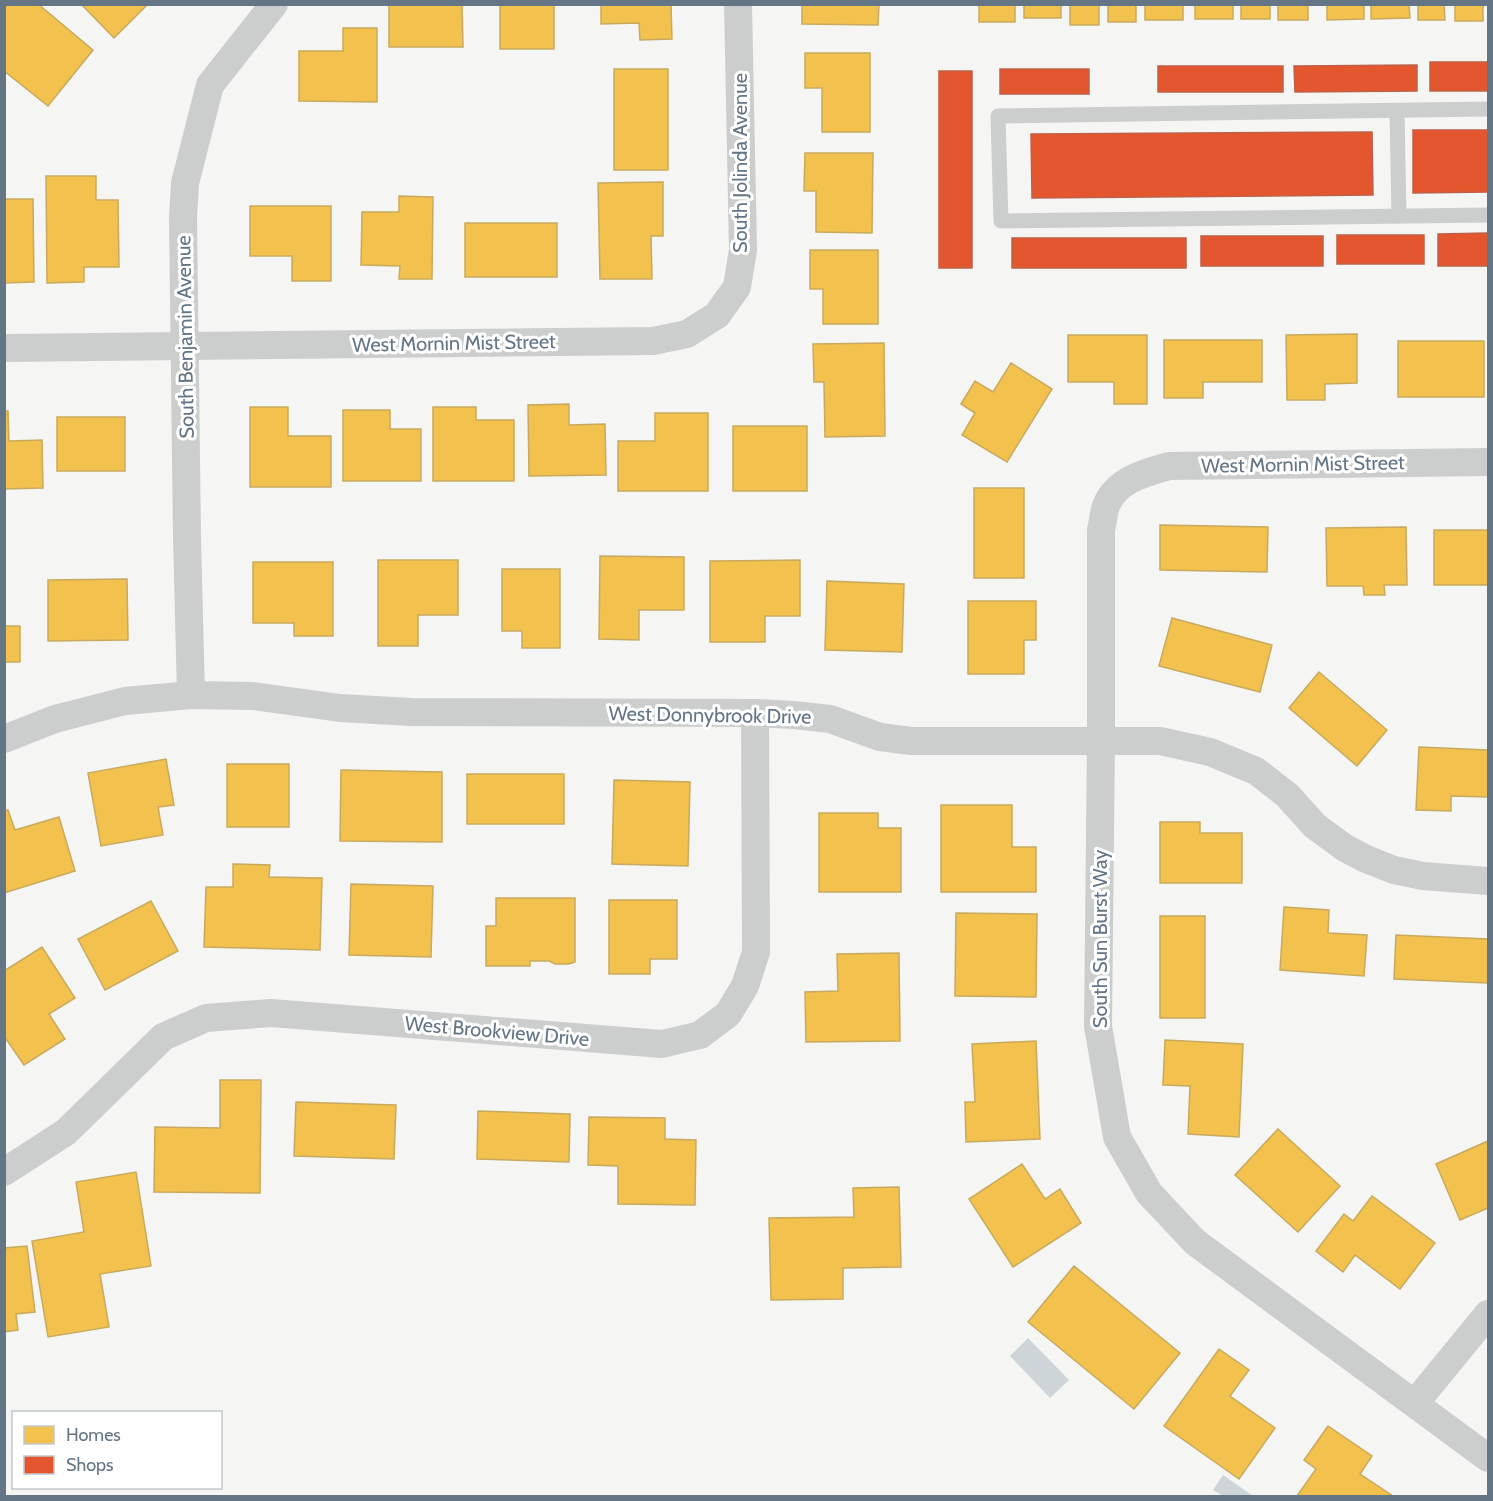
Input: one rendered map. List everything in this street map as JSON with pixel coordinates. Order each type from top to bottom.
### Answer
[{"type":"street","name":"South Benjamin Avenue","points":[[191,695],[183,218],[185,183],[210,85],[274,4]]},
{"type":"street","name":"South Jolinda Avenue","points":[[717,315],[737,286],[743,250],[738,4]]},
{"type":"street","name":"West Mornin Mist Street","points":[[4,348],[653,341],[687,334],[717,315]]},
{"type":"street","name":"West Mornin Mist Street","points":[[1120,484],[1144,473],[1169,466],[1488,462]]},
{"type":"street","name":"South Sun Burst Way","points":[[1120,484],[1106,505],[1101,530],[1098,1026],[1117,1137],[1149,1193],[1195,1242],[1488,1458]]},
{"type":"street","name":"West Donnybrook Drive","points":[[4,739],[55,719],[125,701],[191,695],[253,696],[340,708],[411,712],[794,715],[830,719],[880,737],[912,741],[1160,741],[1210,752],[1256,771],[1287,795],[1315,826],[1345,848],[1366,859],[1394,870],[1423,876],[1488,881]]},
{"type":"street","name":"West Brookview Drive","points":[[4,1172],[66,1132],[163,1037],[206,1018],[270,1013],[662,1044],[700,1035],[728,1014],[745,986],[756,952],[755,713]]},
{"type":"street","points":[[1415,1403],[1488,1314]]},
{"type":"lane","points":[[1488,110],[998,116],[1001,221],[1488,214]]},
{"type":"lane","points":[[1397,111],[1399,216]]},
{"type":"shaded area","points":[[1028,1338],[1069,1380],[1050,1398],[1010,1356]]},
{"type":"shaded area","points":[[1223,1475],[1253,1496],[1223,1496],[1213,1490]]},
{"type":"building: Homes","points":[[4,4],[38,4],[93,50],[48,106],[4,71]]},
{"type":"building: Homes","points":[[81,4],[148,4],[114,38]]},
{"type":"building: Homes","points":[[389,4],[462,4],[463,47],[389,47]]},
{"type":"building: Homes","points":[[500,4],[554,4],[554,49],[500,49]]},
{"type":"building: Homes","points":[[601,4],[671,4],[672,39],[640,40],[639,23],[601,24]]},
{"type":"building: Homes","points":[[802,4],[879,4],[878,25],[802,24]]},
{"type":"building: Homes","points":[[979,4],[1015,4],[1015,22],[979,22]]},
{"type":"building: Homes","points":[[1024,4],[1061,4],[1061,18],[1024,18]]},
{"type":"building: Homes","points":[[1070,4],[1099,4],[1099,25],[1070,25]]},
{"type":"building: Homes","points":[[1108,4],[1136,4],[1136,22],[1108,22]]},
{"type":"building: Homes","points":[[1145,4],[1183,4],[1183,20],[1145,20]]},
{"type":"building: Homes","points":[[1195,4],[1233,4],[1233,19],[1195,19]]},
{"type":"building: Homes","points":[[1241,4],[1270,4],[1270,19],[1241,19]]},
{"type":"building: Homes","points":[[1278,4],[1308,4],[1308,20],[1278,20]]},
{"type":"building: Homes","points":[[1327,4],[1364,4],[1364,19],[1327,20]]},
{"type":"building: Homes","points":[[1371,4],[1409,4],[1410,18],[1371,19]]},
{"type":"building: Homes","points":[[1418,4],[1444,4],[1445,20],[1418,20]]},
{"type":"building: Homes","points":[[1455,4],[1483,4],[1483,21],[1455,21]]},
{"type":"building: Homes","points":[[343,28],[377,28],[377,102],[299,101],[299,51],[343,51]]},
{"type":"building: Homes","points":[[805,53],[870,53],[870,132],[822,132],[822,88],[805,88]]},
{"type":"building: Homes","points":[[614,69],[668,69],[668,170],[614,170]]},
{"type":"building: Homes","points":[[805,153],[873,153],[872,233],[816,232],[816,191],[804,191]]},
{"type":"building: Homes","points":[[46,176],[96,176],[96,200],[118,200],[119,267],[84,267],[84,282],[47,283]]},
{"type":"building: Homes","points":[[663,182],[663,236],[651,236],[652,279],[600,279],[598,183]]},
{"type":"building: Homes","points":[[399,196],[433,197],[432,279],[399,279],[400,266],[361,265],[362,212],[399,212]]},
{"type":"building: Homes","points":[[4,199],[33,199],[34,282],[4,283]]},
{"type":"building: Homes","points":[[250,206],[331,206],[331,281],[292,281],[292,256],[250,256]]},
{"type":"building: Homes","points":[[465,223],[557,223],[557,277],[465,277]]},
{"type":"building: Homes","points":[[810,250],[878,250],[878,324],[823,324],[823,289],[810,289]]},
{"type":"building: Homes","points":[[1357,334],[1357,383],[1325,384],[1325,400],[1287,400],[1286,335]]},
{"type":"building: Homes","points":[[1068,335],[1147,335],[1147,404],[1114,404],[1114,382],[1068,382]]},
{"type":"building: Homes","points":[[1164,340],[1262,340],[1262,382],[1203,382],[1203,398],[1164,398]]},
{"type":"building: Homes","points":[[1398,341],[1484,341],[1484,397],[1398,397]]},
{"type":"building: Homes","points":[[884,343],[885,436],[825,437],[824,382],[814,382],[813,344]]},
{"type":"building: Homes","points":[[1011,363],[1052,389],[1007,462],[962,435],[975,413],[961,404],[975,381],[993,392]]},
{"type":"building: Homes","points":[[569,404],[569,425],[605,424],[606,475],[529,476],[528,405]]},
{"type":"building: Homes","points":[[250,407],[288,407],[288,436],[331,436],[331,487],[250,487]]},
{"type":"building: Homes","points":[[433,407],[476,407],[476,420],[514,420],[514,481],[433,481]]},
{"type":"building: Homes","points":[[343,410],[390,410],[390,429],[421,429],[421,481],[343,481]]},
{"type":"building: Homes","points":[[4,411],[8,411],[9,441],[42,440],[43,488],[4,489]]},
{"type":"building: Homes","points":[[655,413],[708,413],[708,491],[618,491],[618,441],[655,441]]},
{"type":"building: Homes","points":[[57,417],[125,417],[125,471],[57,471]]},
{"type":"building: Homes","points":[[733,426],[807,426],[807,491],[733,491]]},
{"type":"building: Homes","points":[[974,488],[1024,488],[1024,578],[974,578]]},
{"type":"building: Homes","points":[[1160,525],[1268,527],[1267,572],[1160,570]]},
{"type":"building: Homes","points":[[1406,527],[1407,585],[1384,585],[1385,595],[1364,595],[1363,586],[1327,586],[1326,528]]},
{"type":"building: Homes","points":[[1434,530],[1488,530],[1488,585],[1434,585]]},
{"type":"building: Homes","points":[[600,556],[684,557],[684,610],[639,610],[639,640],[599,639]]},
{"type":"building: Homes","points":[[378,560],[458,560],[458,615],[418,615],[418,646],[378,646]]},
{"type":"building: Homes","points":[[800,560],[800,616],[765,616],[765,642],[710,642],[710,561]]},
{"type":"building: Homes","points":[[253,562],[333,562],[333,636],[294,636],[294,623],[253,623]]},
{"type":"building: Homes","points":[[502,569],[560,569],[560,648],[522,648],[522,631],[502,631]]},
{"type":"building: Homes","points":[[127,579],[128,640],[48,641],[48,580]]},
{"type":"building: Homes","points":[[827,581],[904,584],[902,652],[825,650]]},
{"type":"building: Homes","points":[[968,601],[1036,601],[1036,640],[1024,640],[1024,674],[968,674]]},
{"type":"building: Homes","points":[[1172,618],[1272,645],[1260,692],[1159,666]]},
{"type":"building: Homes","points":[[4,626],[20,626],[20,662],[4,662]]},
{"type":"building: Homes","points":[[1319,672],[1387,730],[1357,766],[1289,708]]},
{"type":"building: Homes","points":[[1419,747],[1488,750],[1488,797],[1451,796],[1451,811],[1416,810]]},
{"type":"building: Homes","points":[[166,759],[174,805],[158,807],[163,835],[101,846],[88,773]]},
{"type":"building: Homes","points":[[227,764],[289,764],[289,827],[227,827]]},
{"type":"building: Homes","points":[[341,770],[442,772],[442,842],[340,841]]},
{"type":"building: Homes","points":[[467,774],[564,774],[564,824],[467,824]]},
{"type":"building: Homes","points":[[614,780],[690,782],[688,866],[612,864]]},
{"type":"building: Homes","points":[[941,805],[1012,805],[1012,847],[1036,847],[1036,892],[941,892]]},
{"type":"building: Homes","points":[[8,810],[15,830],[59,817],[75,871],[4,893],[4,811]]},
{"type":"building: Homes","points":[[819,813],[878,813],[878,828],[901,828],[901,892],[819,892]]},
{"type":"building: Homes","points":[[1160,822],[1200,822],[1200,833],[1242,833],[1242,883],[1160,883]]},
{"type":"building: Homes","points":[[233,864],[270,865],[269,877],[322,878],[320,950],[204,947],[206,887],[233,887]]},
{"type":"building: Homes","points":[[351,884],[433,886],[431,957],[349,955]]},
{"type":"building: Homes","points":[[496,898],[575,898],[575,962],[555,964],[549,961],[530,961],[530,966],[486,966],[486,926],[496,926]]},
{"type":"building: Homes","points":[[609,900],[677,900],[677,959],[650,959],[650,974],[609,974]]},
{"type":"building: Homes","points":[[151,901],[178,951],[105,990],[78,939]]},
{"type":"building: Homes","points":[[1284,907],[1329,910],[1328,933],[1367,935],[1364,976],[1280,970]]},
{"type":"building: Homes","points":[[956,913],[1037,914],[1036,997],[955,996]]},
{"type":"building: Homes","points":[[1160,916],[1205,916],[1205,1018],[1160,1018]]},
{"type":"building: Homes","points":[[1396,935],[1488,939],[1488,983],[1394,979]]},
{"type":"building: Homes","points":[[42,947],[75,998],[49,1014],[65,1039],[24,1065],[4,1036],[4,971]]},
{"type":"building: Homes","points":[[899,953],[900,1041],[806,1042],[805,992],[838,991],[837,954]]},
{"type":"building: Homes","points":[[1165,1040],[1243,1044],[1239,1137],[1188,1134],[1190,1086],[1163,1085]]},
{"type":"building: Homes","points":[[1036,1041],[1040,1139],[966,1142],[965,1102],[975,1102],[972,1044]]},
{"type":"building: Homes","points":[[220,1080],[261,1080],[260,1193],[154,1192],[155,1127],[220,1128]]},
{"type":"building: Homes","points":[[296,1102],[396,1105],[394,1159],[294,1156]]},
{"type":"building: Homes","points":[[478,1111],[570,1114],[569,1162],[477,1159]]},
{"type":"building: Homes","points":[[589,1117],[665,1118],[665,1139],[696,1140],[695,1205],[618,1204],[618,1166],[588,1165]]},
{"type":"building: Homes","points":[[1278,1129],[1340,1186],[1298,1232],[1235,1175]]},
{"type":"building: Homes","points":[[1488,1141],[1488,1208],[1460,1220],[1436,1164]]},
{"type":"building: Homes","points":[[1022,1164],[1045,1199],[1060,1189],[1081,1223],[1013,1267],[969,1199]]},
{"type":"building: Homes","points":[[136,1172],[151,1266],[100,1274],[109,1327],[48,1337],[32,1241],[84,1232],[76,1182]]},
{"type":"building: Homes","points":[[899,1187],[901,1267],[843,1268],[843,1299],[771,1300],[769,1218],[854,1217],[853,1188]]},
{"type":"building: Homes","points":[[1372,1196],[1435,1243],[1400,1289],[1355,1255],[1343,1272],[1316,1251],[1344,1214],[1353,1221]]},
{"type":"building: Homes","points":[[27,1246],[35,1312],[16,1314],[18,1330],[4,1332],[4,1248]]},
{"type":"building: Homes","points":[[1074,1266],[1180,1353],[1134,1409],[1028,1322]]},
{"type":"building: Homes","points":[[1219,1349],[1249,1370],[1230,1396],[1275,1428],[1239,1479],[1164,1426]]},
{"type":"building: Homes","points":[[1328,1426],[1372,1456],[1360,1474],[1393,1496],[1297,1496],[1316,1469],[1304,1460]]},
{"type":"building: Shops","points":[[1430,62],[1488,62],[1488,91],[1430,91]]},
{"type":"building: Shops","points":[[1417,65],[1417,91],[1295,92],[1294,66]]},
{"type":"building: Shops","points":[[1158,66],[1283,66],[1283,92],[1158,92]]},
{"type":"building: Shops","points":[[1000,69],[1089,69],[1089,94],[1000,94]]},
{"type":"building: Shops","points":[[939,71],[972,71],[972,268],[939,268]]},
{"type":"building: Shops","points":[[1413,130],[1488,130],[1488,192],[1413,193]]},
{"type":"building: Shops","points":[[1372,132],[1373,195],[1032,198],[1031,134]]},
{"type":"building: Shops","points":[[1488,233],[1488,266],[1438,266],[1438,234]]},
{"type":"building: Shops","points":[[1337,235],[1424,235],[1424,264],[1337,264]]},
{"type":"building: Shops","points":[[1201,236],[1323,236],[1323,266],[1201,266]]},
{"type":"building: Shops","points":[[1012,238],[1186,238],[1186,268],[1012,268]]}]
